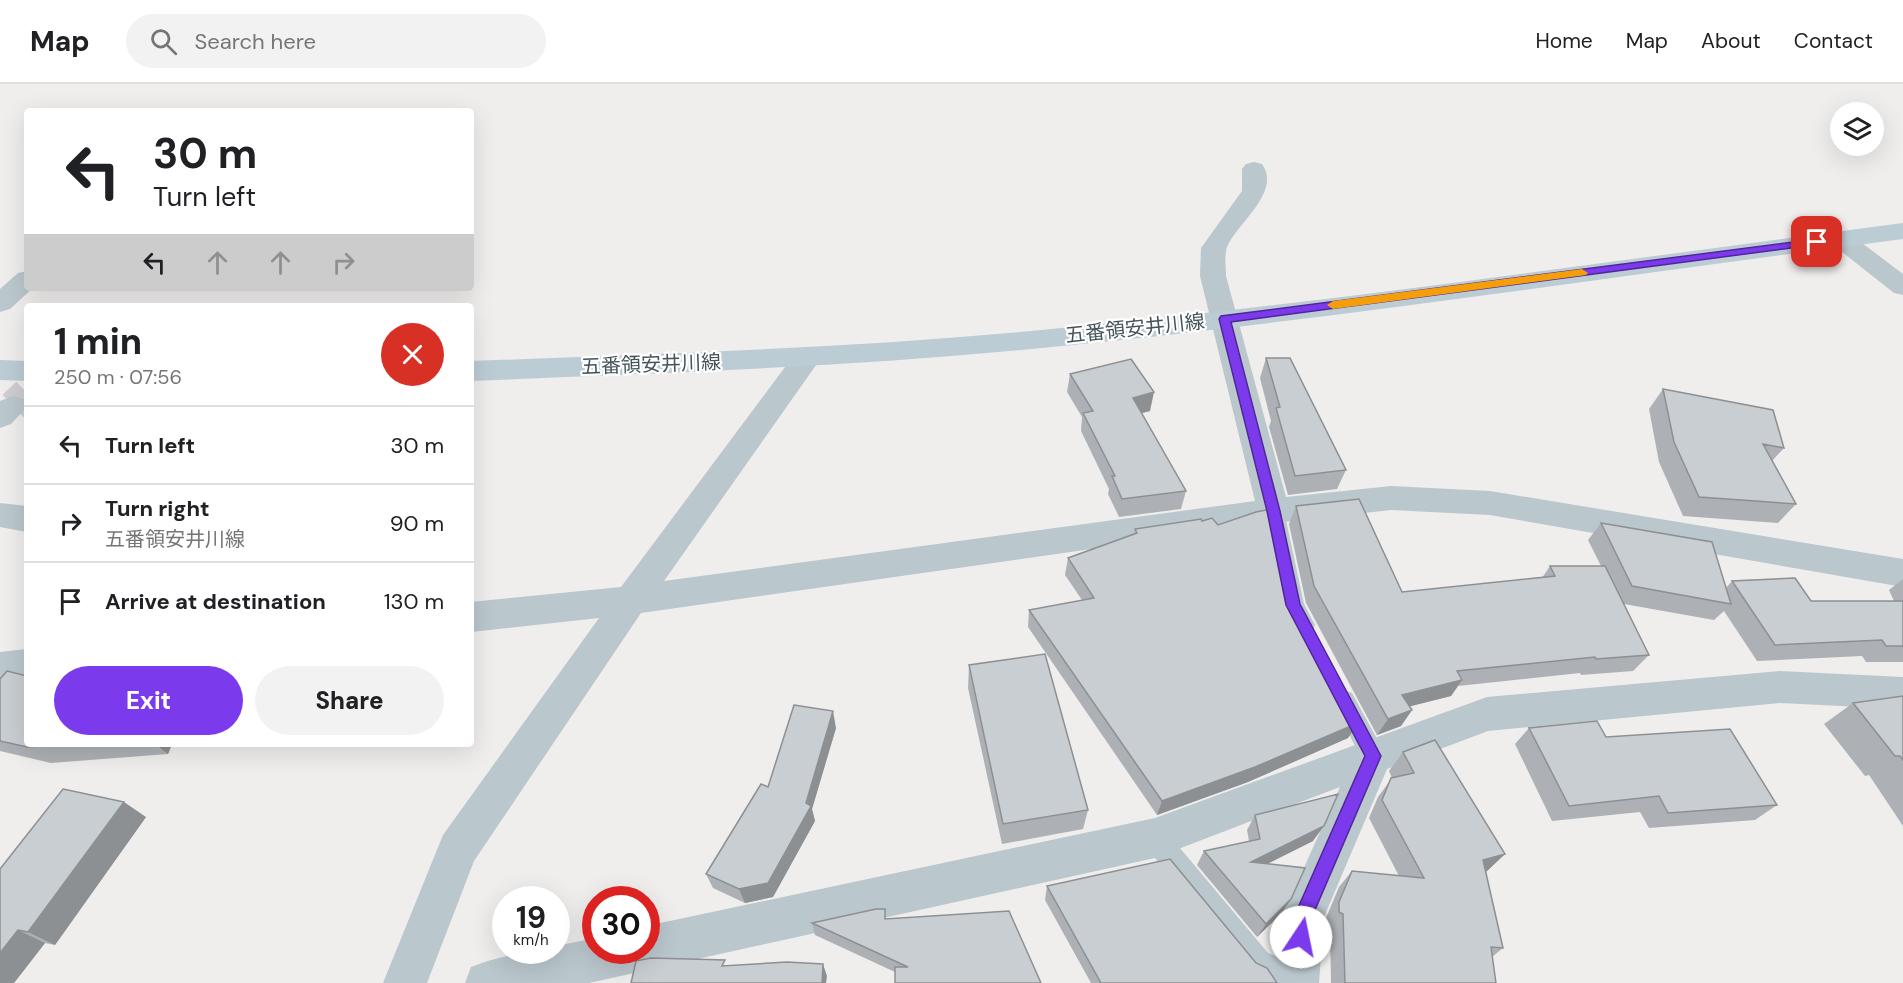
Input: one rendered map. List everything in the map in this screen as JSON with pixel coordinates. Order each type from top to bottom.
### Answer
[{"type":"main road","name":"五番領安井川線","points":[[474,371],[807,358],[1041,339],[1225,319],[1903,231]]},
{"type":"main road","points":[[0,370],[24,371]]},
{"type":"street","points":[[1254,169],[1254,191],[1214,248],[1213,276],[1274,511]]},
{"type":"street","points":[[1841,239],[1903,287]]},
{"type":"street","points":[[0,303],[24,282]]},
{"type":"street","points":[[405,983],[458,849],[631,600],[807,358]]},
{"type":"street","points":[[474,617],[631,600],[1274,511],[1391,498],[1490,503],[1903,573]]},
{"type":"street","points":[[0,515],[24,519]]},
{"type":"street","points":[[0,668],[24,666]]},
{"type":"street","points":[[660,945],[1155,838],[1487,714],[1780,687],[1903,693]]},
{"type":"street","points":[[1297,980],[1303,917],[1373,756]]},
{"type":"street","points":[[487,983],[582,962]]},
{"type":"lane","points":[[1274,511],[1293,605],[1315,645]]},
{"type":"lane","points":[[1336,685],[1373,756]]},
{"type":"lane","points":[[1155,838],[1259,964],[1297,980]]},
{"type":"building","points":[[1266,358],[1290,358],[1346,470],[1295,476],[1276,408],[1280,407]]},
{"type":"building","points":[[1131,359],[1154,392],[1133,398],[1186,491],[1122,499],[1112,476],[1115,476],[1083,413],[1093,411],[1070,374]]},
{"type":"building","points":[[1663,389],[1773,410],[1784,448],[1763,444],[1796,504],[1699,497],[1674,442]]},
{"type":"building","points":[[1359,499],[1402,592],[1555,576],[1550,566],[1605,566],[1649,655],[1596,659],[1595,657],[1457,671],[1462,680],[1402,695],[1412,710],[1388,719],[1314,586],[1296,506]]},
{"type":"building","points":[[1271,509],[1287,590],[1358,723],[1255,767],[1162,801],[1029,610],[1094,598],[1068,558],[1137,533],[1135,529],[1212,518],[1218,525]]},
{"type":"building","points":[[1601,523],[1712,542],[1731,604],[1632,586]]},
{"type":"building","points":[[1795,578],[1811,601],[1903,601],[1903,646],[1886,646],[1882,640],[1775,645],[1732,581]]},
{"type":"building","points":[[1045,654],[1088,810],[1003,824],[969,665]]},
{"type":"building","points":[[7,671],[24,675],[24,746],[0,741],[0,679]]},
{"type":"building","points":[[1903,696],[1903,760],[1900,756],[1895,756],[1853,703]]},
{"type":"building","points":[[794,705],[833,711],[806,803],[811,806],[768,883],[739,889],[706,874],[761,784],[768,787]]},
{"type":"building","points":[[1597,721],[1606,737],[1730,729],[1777,805],[1668,813],[1659,796],[1569,806],[1529,728]]},
{"type":"building","points":[[1435,740],[1505,854],[1483,860],[1503,948],[1491,947],[1496,983],[1345,983],[1343,914],[1339,912],[1339,902],[1352,871],[1424,878],[1382,800],[1391,778],[1414,773],[1403,752]]},
{"type":"building","points":[[63,789],[124,802],[28,932],[18,930],[0,953],[0,869]]},
{"type":"building","points":[[1338,794],[1324,826],[1251,862],[1305,868],[1291,899],[1266,924],[1204,851],[1260,839],[1255,815]]},
{"type":"building","points":[[1170,859],[1256,963],[1267,968],[1277,983],[1101,983],[1047,886]]},
{"type":"building","points":[[885,909],[885,919],[1009,911],[1041,983],[895,983],[895,967],[908,967],[812,923]]},
{"type":"building","points":[[660,958],[725,960],[722,966],[787,962],[823,964],[822,983],[631,983],[635,964],[660,964]]},
{"type":"tunnel","points":[[13,406],[24,396]]},
{"type":"slow traffic","points":[[1333,305],[1582,273]]},
{"type":"route","points":[[1301,937],[1303,917],[1373,756],[1293,605],[1274,511],[1225,319],[1817,242]]}]
